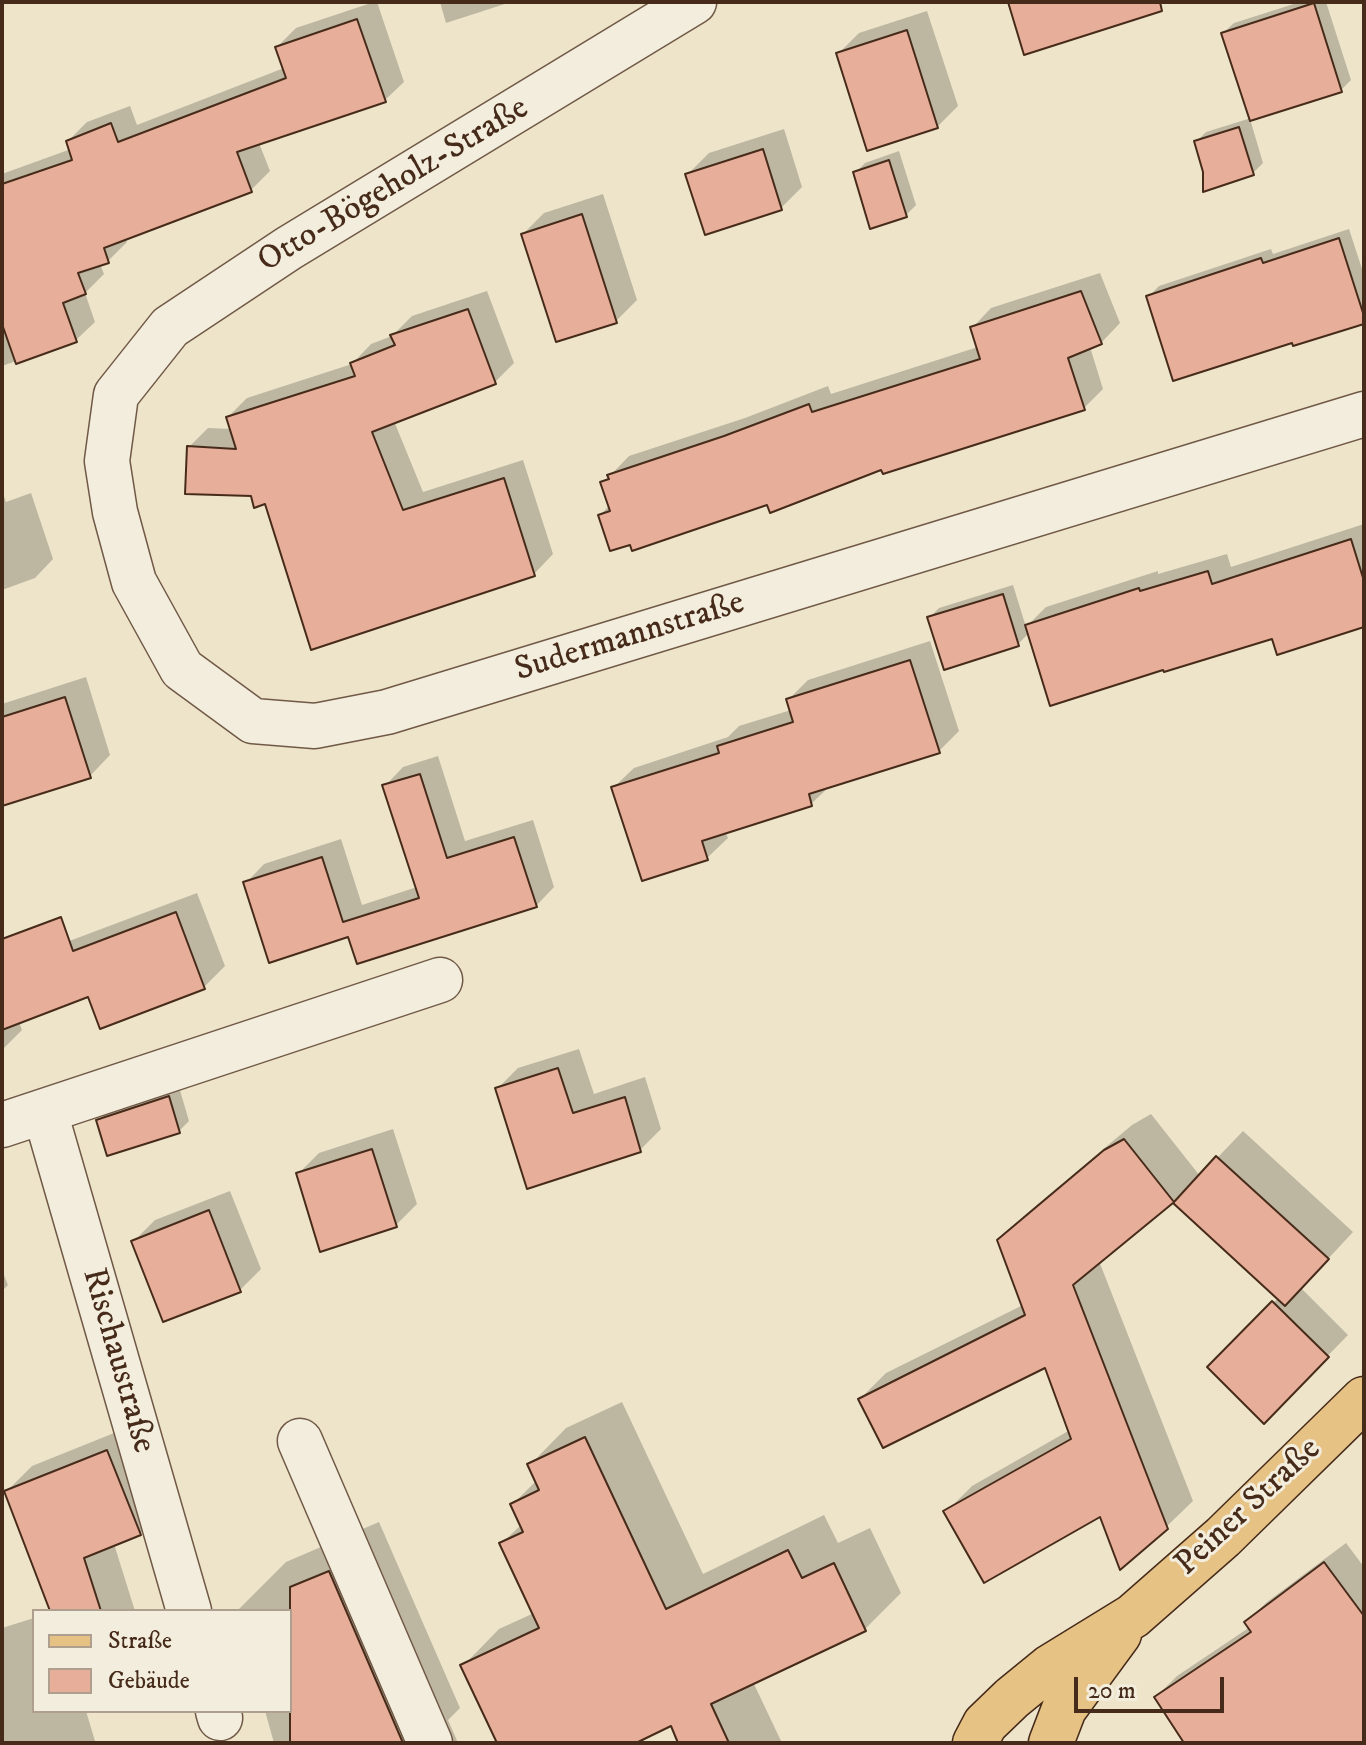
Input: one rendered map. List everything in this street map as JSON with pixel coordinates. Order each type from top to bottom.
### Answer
[{"type":"main road","name":"Peiner Straße","points":[[975,1743],[985,1724],[1012,1698],[1050,1667],[1133,1616],[1223,1537],[1364,1399]]},
{"type":"main road","name":"Peiner Straße","points":[[1051,1743],[1064,1709],[1133,1616]]},
{"type":"street","name":"Otto-Bögeholz-Straße","points":[[116,395],[170,327],[289,248],[694,2]]},
{"type":"street","name":"Sudermannstraße","points":[[116,395],[107,461],[115,512],[134,582],[182,669],[253,721],[315,726],[387,712],[1364,414]]},
{"type":"street","points":[[2,1125],[440,980]]},
{"type":"street","name":"Rischaustraße","points":[[45,1112],[188,1609]]},
{"type":"street","points":[[300,1441],[430,1743]]},
{"type":"building","points":[[1008,2],[1160,2],[1162,11],[1024,55]]},
{"type":"building","points":[[1314,3],[1342,92],[1250,121],[1221,33]]},
{"type":"building","points":[[357,19],[386,102],[237,152],[252,192],[104,248],[109,263],[78,273],[86,294],[63,303],[77,342],[16,364],[2,324],[2,184],[72,160],[66,141],[111,123],[118,142],[286,78],[275,47]]},
{"type":"building","points":[[907,30],[938,128],[867,151],[836,53]]},
{"type":"building","points":[[1239,127],[1254,175],[1203,192],[1203,172],[1194,141]]},
{"type":"building","points":[[763,149],[782,210],[705,235],[685,174]]},
{"type":"building","points":[[889,160],[907,217],[870,229],[853,172]]},
{"type":"building","points":[[582,214],[617,323],[556,342],[521,234]]},
{"type":"building","points":[[1339,238],[1364,324],[1173,381],[1146,296],[1261,258],[1263,263]]},
{"type":"building","points":[[1081,291],[1102,344],[1068,358],[1085,410],[883,474],[881,470],[770,513],[767,505],[632,551],[630,545],[610,551],[598,515],[610,511],[600,482],[609,479],[607,475],[809,404],[812,412],[980,359],[970,327]]},
{"type":"building","points":[[468,309],[496,384],[372,432],[403,510],[504,478],[535,576],[311,650],[265,504],[254,508],[251,496],[185,494],[187,446],[236,449],[226,417],[355,376],[350,363],[395,345],[390,335]]},
{"type":"building","points":[[1351,539],[1364,581],[1364,627],[1277,655],[1272,639],[1050,706],[1025,625],[1139,588],[1140,591],[1208,571],[1212,584]]},
{"type":"building","points":[[1003,594],[1019,646],[944,670],[927,617]]},
{"type":"building","points":[[910,660],[940,753],[809,794],[812,806],[702,841],[708,860],[642,881],[611,787],[719,753],[717,746],[793,722],[786,699]]},
{"type":"building","points":[[65,697],[91,778],[2,806],[2,717]]},
{"type":"building","points":[[420,774],[447,858],[514,837],[537,907],[357,964],[348,937],[269,963],[243,882],[322,857],[343,922],[419,898],[382,785]]},
{"type":"building","points":[[176,912],[205,989],[100,1029],[88,997],[2,1030],[2,939],[61,917],[73,951]]},
{"type":"building","points":[[558,1068],[573,1113],[625,1097],[641,1152],[527,1189],[495,1088]]},
{"type":"building","points":[[169,1096],[180,1133],[107,1156],[96,1120]]},
{"type":"building","points":[[1124,1139],[1174,1202],[1216,1156],[1329,1259],[1285,1306],[1173,1203],[1073,1285],[1168,1529],[1120,1570],[1100,1517],[984,1583],[943,1511],[1071,1439],[1045,1368],[883,1448],[858,1399],[1025,1315],[997,1240],[1104,1150]]},
{"type":"building","points":[[372,1149],[397,1227],[320,1252],[296,1173]]},
{"type":"building","points":[[209,1210],[241,1292],[163,1322],[131,1241]]},
{"type":"building","points":[[1272,1301],[1329,1357],[1264,1424],[1207,1367]]},
{"type":"building","points":[[585,1437],[666,1609],[788,1550],[802,1578],[834,1563],[866,1631],[711,1704],[729,1743],[678,1743],[671,1726],[636,1743],[497,1743],[460,1665],[539,1628],[499,1543],[523,1532],[510,1504],[539,1490],[527,1464]]},
{"type":"building","points":[[107,1450],[141,1535],[84,1558],[100,1609],[49,1609],[4,1491]]},
{"type":"building","points":[[1324,1562],[1364,1616],[1364,1743],[1184,1743],[1154,1697],[1251,1632],[1244,1622]]},
{"type":"building","points":[[329,1571],[403,1743],[290,1743],[290,1587]]}]
